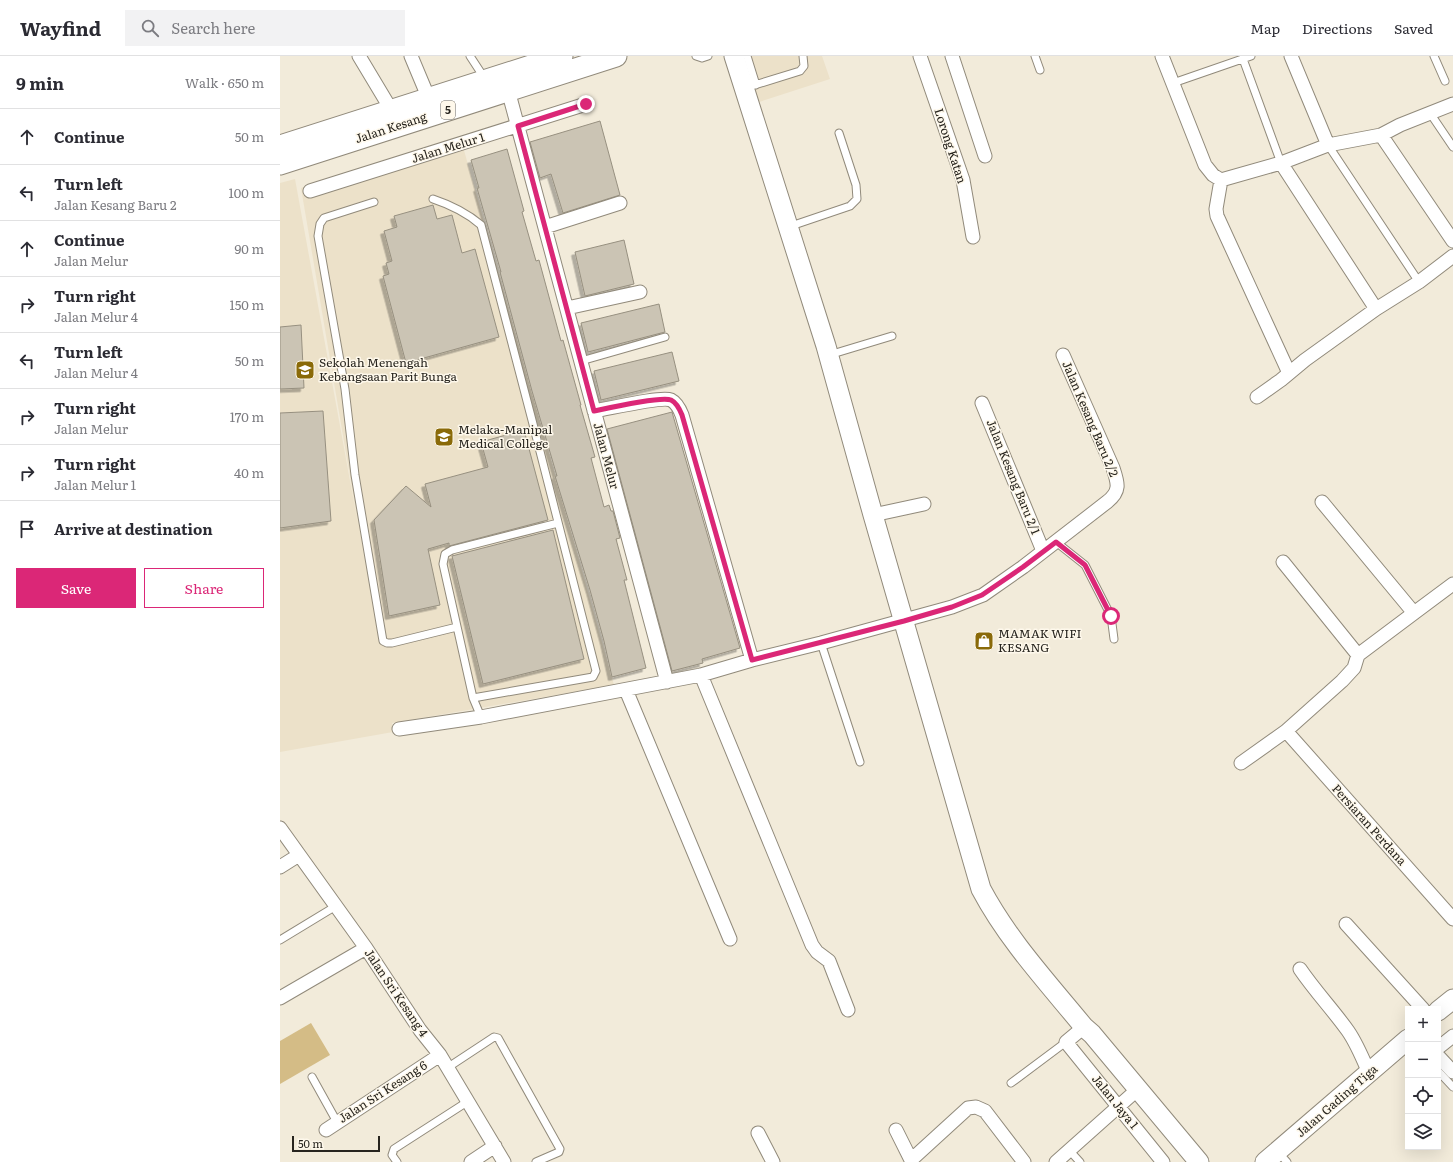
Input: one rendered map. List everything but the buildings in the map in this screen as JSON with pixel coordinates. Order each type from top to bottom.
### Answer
[{"type":"main road","name":"Jalan Kesang","points":[[280,164],[616,56]]},
{"type":"main road","name":"Jalan Kesang","points":[[280,146],[429,99],[554,57]]},
{"type":"street","points":[[359,56],[392,110]]},
{"type":"street","points":[[411,56],[429,99]]},
{"type":"street","points":[[734,56],[750,86],[788,227],[829,355],[873,515],[982,889],[1004,928],[1084,1027],[1199,1162]]},
{"type":"street","name":"Lorong Katan","points":[[920,56],[962,180],[973,237]]},
{"type":"street","points":[[952,56],[985,156]]},
{"type":"street","points":[[1162,56],[1205,165],[1213,175],[1221,180],[1281,163],[1328,145],[1381,135],[1400,125],[1453,104]]},
{"type":"street","points":[[1291,56],[1328,145]]},
{"type":"street","name":"Jalan Melur","points":[[508,90],[666,682]]},
{"type":"street","name":"Jalan Melur 1","points":[[310,191],[586,104]]},
{"type":"street","points":[[1381,135],[1453,241]]},
{"type":"street","points":[[1281,163],[1376,309]]},
{"type":"street","points":[[1221,180],[1216,209],[1217,216],[1289,373]]},
{"type":"street","points":[[545,227],[620,202]]},
{"type":"street","points":[[1257,397],[1376,309],[1419,282],[1453,256]]},
{"type":"street","points":[[567,308],[640,292]]},
{"type":"street","name":"Jalan Kesang Baru 2/2","points":[[904,621],[952,607],[982,595],[1023,567],[1114,497],[1118,486],[1114,468],[1063,355]]},
{"type":"street","points":[[594,411],[660,399],[671,400],[676,404],[682,415],[752,660]]},
{"type":"street","name":"Jalan Kesang Baru 2/1","points":[[982,403],[1044,551]]},
{"type":"street","points":[[1322,502],[1414,613]]},
{"type":"street","points":[[873,515],[924,504]]},
{"type":"street","points":[[1283,562],[1358,655]]},
{"type":"street","points":[[1241,762],[1286,731],[1342,681],[1354,668],[1358,655],[1414,613],[1451,590]]},
{"type":"street","points":[[399,729],[481,717],[701,675],[752,660],[904,621]]},
{"type":"street","points":[[701,675],[812,945],[817,952],[829,961],[848,1010]]},
{"type":"street","points":[[626,690],[730,939]]},
{"type":"street","name":"Persiaran Perdana","points":[[1286,731],[1453,919]]},
{"type":"street","name":"Jalan Sri Kesang 4","points":[[280,828],[366,948],[420,1030],[440,1055],[504,1162]]},
{"type":"street","points":[[280,867],[299,855]]},
{"type":"street","points":[[1346,924],[1420,1006]]},
{"type":"street","points":[[280,998],[366,948]]},
{"type":"street","points":[[1300,969],[1313,988],[1347,1030],[1356,1044],[1370,1073]]},
{"type":"street","points":[[1441,1009],[1453,999]]},
{"type":"street","points":[[1066,1042],[1084,1027]]},
{"type":"street","points":[[1441,1046],[1453,1036]]},
{"type":"street","name":"Jalan Gading Tiga","points":[[1277,1159],[1405,1041]]},
{"type":"street","name":"Jalan Jaya 1","points":[[1066,1042],[1163,1162]]},
{"type":"street","name":"Jalan Sri Kesang 6","points":[[326,1130],[440,1055]]},
{"type":"street","points":[[1441,1059],[1453,1072]]},
{"type":"street","points":[[1056,1162],[1138,1089]]},
{"type":"street","points":[[896,1130],[911,1161],[968,1108],[976,1107],[985,1111],[1024,1162]]},
{"type":"street","points":[[758,1133],[773,1162]]},
{"type":"street","points":[[471,1162],[495,1146]]},
{"type":"lane","points":[[470,56],[486,80]]},
{"type":"lane","points":[[696,56],[702,58],[708,56]]},
{"type":"lane","points":[[747,56],[750,86],[800,71],[804,66],[803,56]]},
{"type":"lane","points":[[1035,56],[1040,70]]},
{"type":"lane","points":[[1173,83],[1251,56]]},
{"type":"lane","points":[[1434,56],[1444,81]]},
{"type":"lane","points":[[1243,59],[1281,163]]},
{"type":"lane","points":[[1430,113],[1453,147]]},
{"type":"lane","points":[[788,227],[850,206],[857,198],[856,185],[839,133]]},
{"type":"lane","points":[[1328,145],[1419,282]]},
{"type":"lane","points":[[433,199],[455,207],[470,215],[480,225],[533,424],[596,671],[593,677],[473,698]]},
{"type":"lane","points":[[374,202],[324,218],[320,224],[318,236],[345,389],[355,475],[382,637],[383,641],[392,643],[457,627]]},
{"type":"lane","points":[[829,355],[892,336]]},
{"type":"lane","points":[[581,361],[665,337]]},
{"type":"lane","points":[[481,717],[473,698],[443,564],[445,554],[452,550],[558,523]]},
{"type":"lane","points":[[1056,542],[1085,565],[1111,616],[1114,639]]},
{"type":"lane","points":[[821,643],[860,762]]},
{"type":"lane","points":[[280,940],[336,906]]},
{"type":"lane","points":[[447,1068],[494,1037],[498,1038],[560,1149],[558,1152],[536,1162]]},
{"type":"lane","points":[[1011,1083],[1066,1042]]},
{"type":"lane","points":[[1441,1074],[1453,1088]]},
{"type":"lane","points":[[312,1077],[337,1122]]},
{"type":"lane","points":[[396,1162],[392,1155],[394,1149],[467,1102]]},
{"type":"lane","points":[[1069,1150],[1080,1162]]},
{"type":"shaded area","points":[[742,56],[822,56],[830,79],[756,103]]},
{"type":"shaded area","name":"Melaka-Manipal Medical College","points":[[460,136],[614,685],[392,723],[393,732],[280,752],[280,183],[295,179],[359,530],[301,188]]},
{"type":"shaded area","points":[[311,1023],[330,1055],[280,1084],[280,1041]]},
{"type":"place","name":"Sekolah Menengah Kebangsaan Parit Bunga","points":[[305,370]]},
{"type":"place","name":"Melaka-Manipal Medical College","points":[[444,437]]},
{"type":"place","name":"MAMAK WIFI KESANG","points":[[984,641]]},
{"type":"route","points":[[586,104],[518,126],[594,411],[660,399],[671,400],[676,404],[682,415],[700,473],[752,660],[821,643],[952,607],[982,595],[1056,542],[1085,565],[1111,616]]}]
